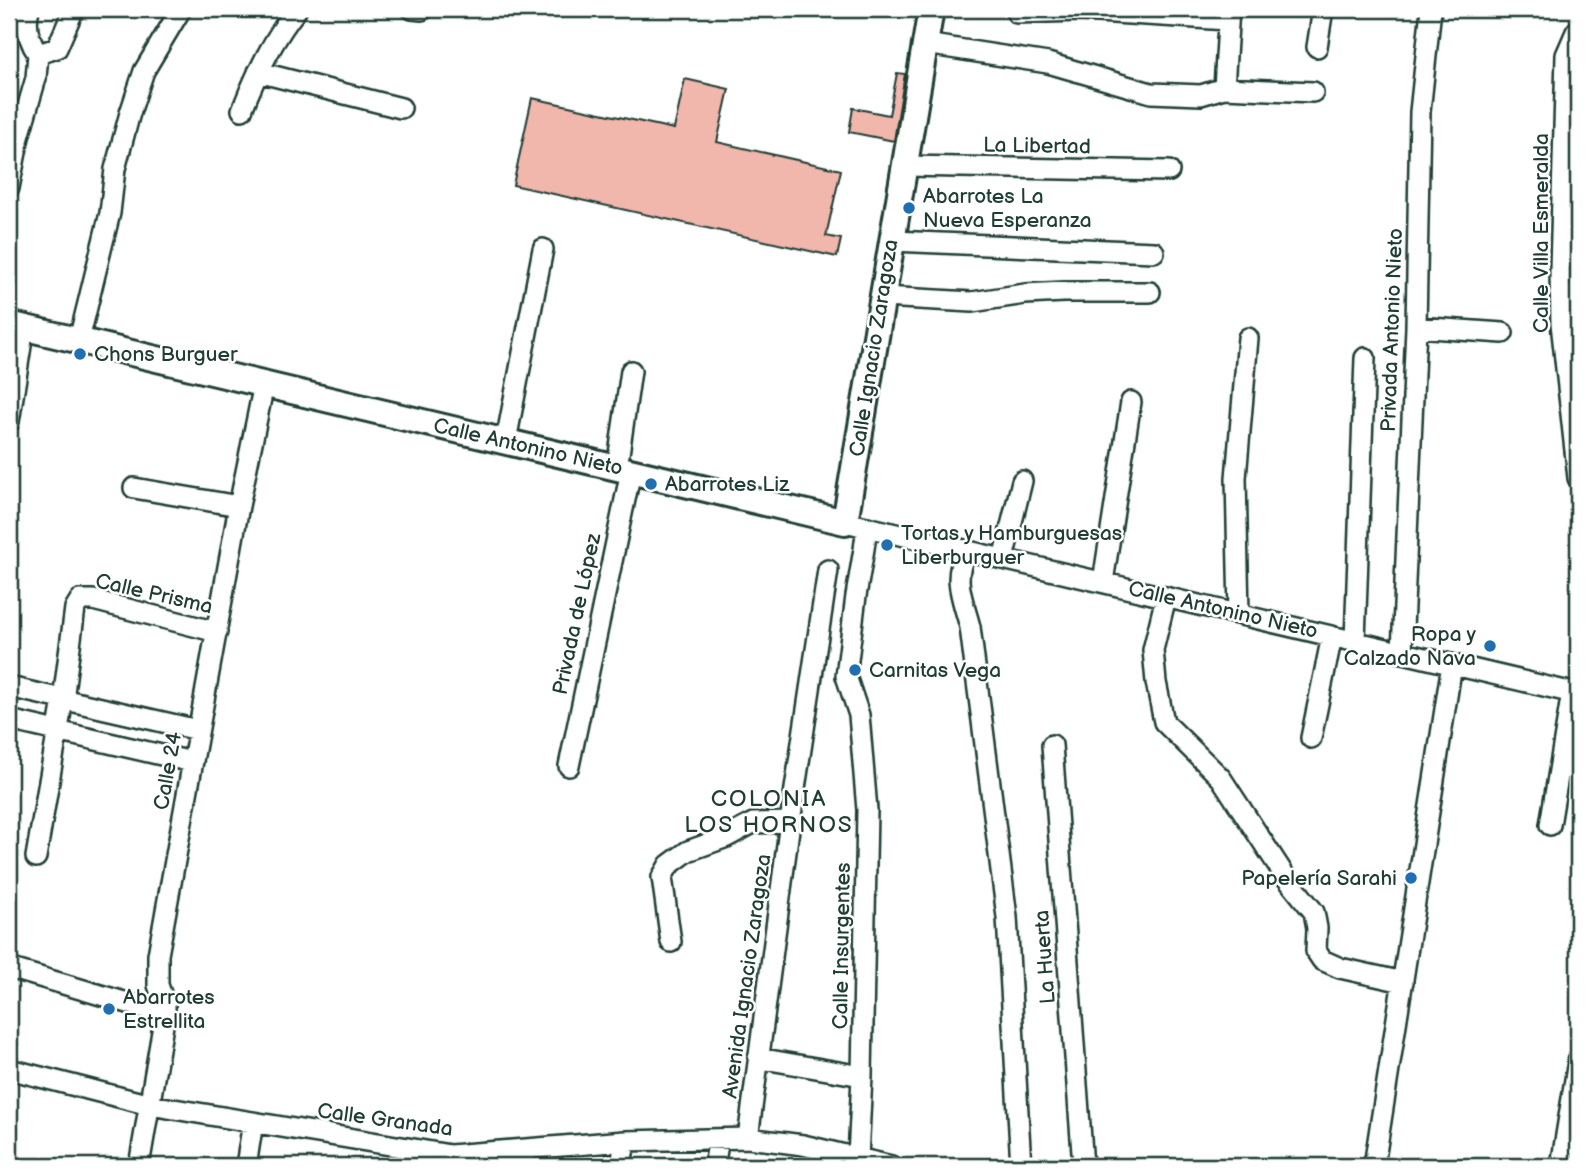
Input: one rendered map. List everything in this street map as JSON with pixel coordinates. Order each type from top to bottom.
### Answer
[{"type":"main road","name":"Calle Ignacio Zaragoza","points":[[856,525],[883,297],[931,9]]},
{"type":"main road","name":"Calle Antonino Nieto","points":[[16,325],[856,525]]},
{"type":"street","points":[[9,188],[19,137],[36,78],[38,54],[32,46],[26,22],[29,9]]},
{"type":"street","points":[[38,54],[57,48],[74,9]]},
{"type":"street","points":[[79,340],[110,213],[115,169],[130,113],[144,71],[181,9]]},
{"type":"street","points":[[242,110],[272,45],[297,9]]},
{"type":"street","points":[[412,9],[422,10]]},
{"type":"street","points":[[1317,47],[1323,9]]},
{"type":"street","name":"Privada Antonio Nieto","points":[[1402,652],[1416,327],[1420,112],[1431,9]]},
{"type":"street","points":[[1017,13],[1080,11],[1229,14],[1224,88]]},
{"type":"street","name":"Calle Villa Esmeralda","points":[[1577,32],[1566,55],[1572,98],[1569,295],[1561,323],[1573,385],[1578,478]]},
{"type":"street","points":[[925,44],[1048,63],[1151,93],[1201,95],[1224,88],[1313,92]]},
{"type":"street","points":[[258,72],[401,108]]},
{"type":"street","name":"La Libertad","points":[[905,166],[1169,171]]},
{"type":"street","points":[[892,241],[1154,252]]},
{"type":"street","points":[[506,442],[543,249]]},
{"type":"street","points":[[883,297],[972,302],[1026,293],[1150,292]]},
{"type":"street","points":[[9,422],[16,325]]},
{"type":"street","points":[[1416,327],[1503,333]]},
{"type":"street","points":[[1239,614],[1236,478],[1248,338]]},
{"type":"street","points":[[1355,641],[1365,358]]},
{"type":"street","name":"Privada de López","points":[[569,766],[624,470],[631,371]]},
{"type":"street","name":"Calle 24","points":[[139,1166],[166,1014],[158,985],[158,955],[239,506],[264,384]]},
{"type":"street","points":[[1099,582],[1131,402]]},
{"type":"street","points":[[1003,559],[1021,481]]},
{"type":"street","points":[[134,488],[239,506]]},
{"type":"street","points":[[1099,582],[1109,497]]},
{"type":"street","name":"Calle Antonino Nieto","points":[[856,525],[1575,693]]},
{"type":"street","name":"Calle Insurgentes","points":[[856,525],[864,549],[846,676],[859,715],[867,810],[858,1158]]},
{"type":"street","points":[[967,551],[962,559],[958,581],[970,627],[1007,917],[1021,1166]]},
{"type":"street","name":"Avenida Ignacio Zaragoza","points":[[748,1138],[790,822],[828,570]]},
{"type":"street","points":[[1166,597],[1153,650],[1164,722],[1221,778],[1285,876],[1314,912],[1317,928],[1316,951],[1322,960],[1340,968],[1403,982]]},
{"type":"street","name":"Calle Prisma","points":[[63,700],[75,608],[80,600],[93,600],[217,632]]},
{"type":"street","points":[[1311,738],[1332,636]]},
{"type":"street","points":[[1374,1166],[1452,664]]},
{"type":"street","points":[[813,680],[846,676]]},
{"type":"street","points":[[9,687],[198,730]]},
{"type":"street","points":[[1549,825],[1575,693]]},
{"type":"street","points":[[36,857],[63,700]]},
{"type":"street","points":[[9,720],[192,762]]},
{"type":"street","name":"La Huerta","points":[[1052,745],[1083,1166]]},
{"type":"street","points":[[671,942],[662,877],[669,864],[688,851],[727,837],[753,823],[790,822]]},
{"type":"street","points":[[9,968],[166,1014]]},
{"type":"street","points":[[758,1058],[862,1076]]},
{"type":"street","points":[[1562,1166],[1578,1061]]},
{"type":"street","name":"Calle Granada","points":[[9,1069],[150,1105],[450,1155],[524,1158],[625,1141],[748,1138],[803,1145],[822,1158],[858,1158],[891,1166]]},
{"type":"street","points":[[246,1166],[253,1122]]},
{"type":"street","points":[[715,1166],[719,1139]]},
{"type":"street","points":[[621,1166],[625,1141]]},
{"type":"building","points":[[897,73],[905,74],[894,141],[849,132],[853,108],[889,115]]},
{"type":"building","points":[[685,79],[729,89],[717,142],[841,170],[826,236],[841,239],[837,257],[513,185],[532,98],[674,129]]},
{"type":"place","name":"Abarrotes La Nueva Esperanza","points":[[909,208]]},
{"type":"place","name":"Chons Burguer","points":[[80,354]]},
{"type":"place","name":"Abarrotes Liz","points":[[651,484]]},
{"type":"place","name":"Tortas y Hamburguesas Liberburguer","points":[[887,545]]},
{"type":"place","name":"Ropa y Calzado Nava","points":[[1490,646]]},
{"type":"place","name":"Carnitas Vega","points":[[855,670]]},
{"type":"place","name":"Papelería Sarahi","points":[[1411,878]]},
{"type":"place","name":"Abarrotes Estrellita","points":[[109,1009]]},
{"type":"district","name":"COLONIA LOS HORNOS","points":[[769,812]]}]
